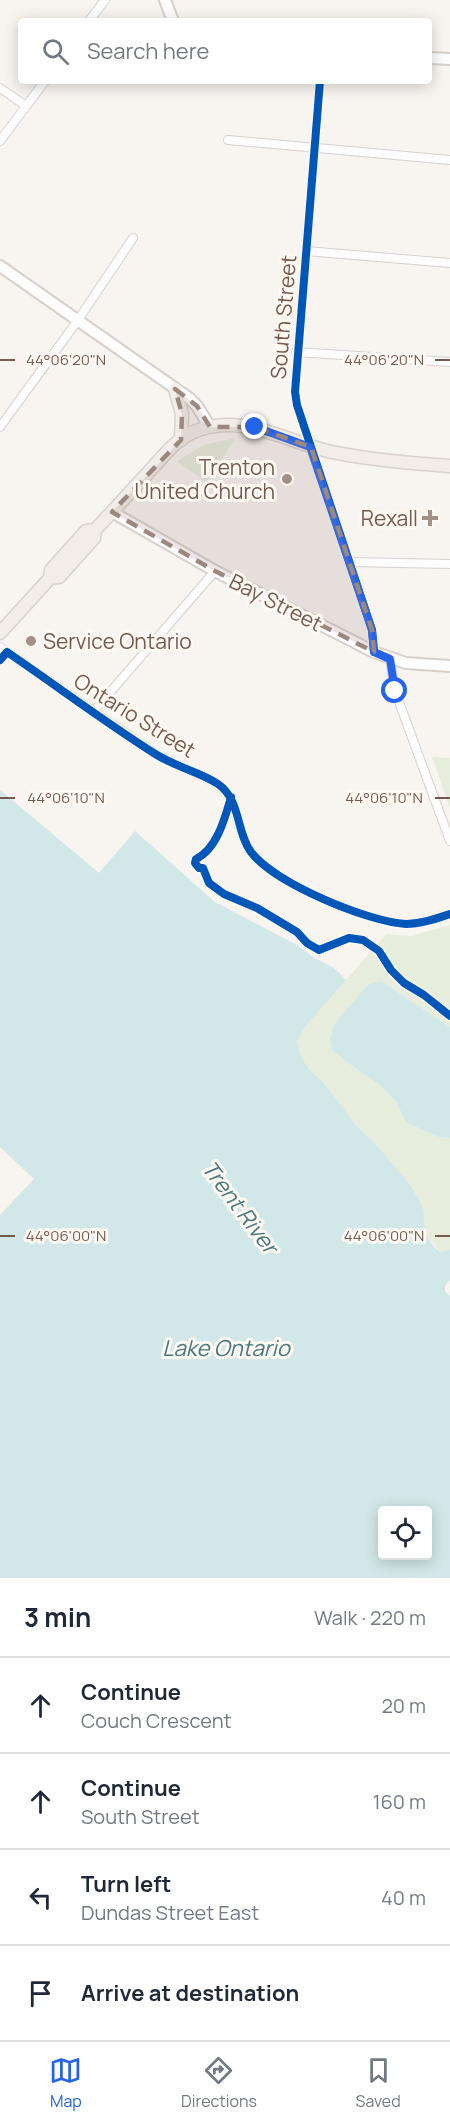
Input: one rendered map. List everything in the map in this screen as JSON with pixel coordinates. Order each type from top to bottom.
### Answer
[{"type":"main road","points":[[175,389],[183,422],[181,440]]},
{"type":"main road","points":[[0,633],[50,578],[59,578],[94,538],[95,530],[181,440],[192,433],[223,425],[255,427],[310,447],[383,461],[450,466]]},
{"type":"street","points":[[91,18],[105,0]]},
{"type":"street","points":[[165,0],[171,18]]},
{"type":"street","points":[[432,58],[450,59]]},
{"type":"street","points":[[0,141],[43,84]]},
{"type":"street","name":"South Street","points":[[320,84],[296,352],[296,398],[310,447],[372,630],[374,652]]},
{"type":"street","points":[[0,88],[26,106]]},
{"type":"street","points":[[228,140],[450,160]]},
{"type":"street","points":[[0,427],[78,320],[133,238]]},
{"type":"street","points":[[306,251],[450,263]]},
{"type":"street","points":[[0,266],[175,389],[197,406],[210,427]]},
{"type":"street","points":[[296,352],[450,362]]},
{"type":"street","name":"Bay Street","points":[[112,512],[215,571],[374,652],[406,663],[450,666]]},
{"type":"street","points":[[349,562],[450,564]]},
{"type":"street","points":[[93,712],[215,571]]},
{"type":"street","name":"Ontario Street","points":[[0,647],[159,756],[226,790],[231,797],[250,851],[261,863],[296,886],[370,917],[404,924],[450,914]]},
{"type":"street","points":[[390,659],[395,691],[450,840]]},
{"type":"highlighted area","points":[[175,389],[197,406],[210,427],[255,427],[311,447],[372,630],[374,652],[215,571],[112,512],[181,440],[182,414]]},
{"type":"green space","points":[[235,438],[207,483],[177,461],[204,445]]},
{"type":"green space","points":[[432,757],[450,758],[450,808]]},
{"type":"green space","points":[[450,925],[450,1027],[381,981],[332,1050],[378,1084],[396,1102],[406,1122],[438,1137],[450,1138],[450,1250],[440,1252],[426,1235],[422,1205],[411,1186],[376,1144],[357,1126],[323,1082],[308,1068],[300,1054],[297,1041],[305,1027],[386,934],[411,936]]},
{"type":"water","name":"Lake Ontario","points":[[0,790],[99,873],[135,831],[215,902],[297,945],[334,968],[346,980],[305,1027],[297,1041],[300,1054],[308,1068],[323,1082],[357,1126],[376,1144],[411,1186],[422,1205],[426,1235],[434,1247],[440,1252],[450,1250],[450,1280],[445,1286],[445,1291],[450,1296],[450,1578],[0,1578],[0,1215],[34,1179],[0,1147]]},
{"type":"water","points":[[381,981],[450,1027],[450,1138],[438,1137],[406,1122],[396,1102],[378,1084],[332,1050],[330,1039],[334,1025],[368,984]]},
{"type":"cycle path","points":[[320,84],[295,392],[297,405],[372,630],[374,652]]},
{"type":"cycle path","points":[[0,660],[7,652],[157,755],[218,784],[235,807],[246,844],[251,852],[263,864],[300,888],[346,909],[389,922],[417,923],[450,914]]},
{"type":"cycle path","points":[[231,797],[215,841],[196,859],[195,863],[199,868],[203,868],[209,883],[224,894],[257,908],[297,932],[307,943],[319,950],[349,938],[363,940],[379,951],[391,970],[404,983],[424,995],[450,1016]]},
{"type":"place","name":"Trenton United Church","points":[[287,479]]},
{"type":"place","name":"Rexall","points":[[430,518]]},
{"type":"place","name":"Service Ontario","points":[[31,641]]},
{"type":"route","points":[[255,427],[310,447],[372,630],[374,652],[390,659],[395,691]]},
{"type":"water label","name":"Trent River","points":[[240,1207]]}]
